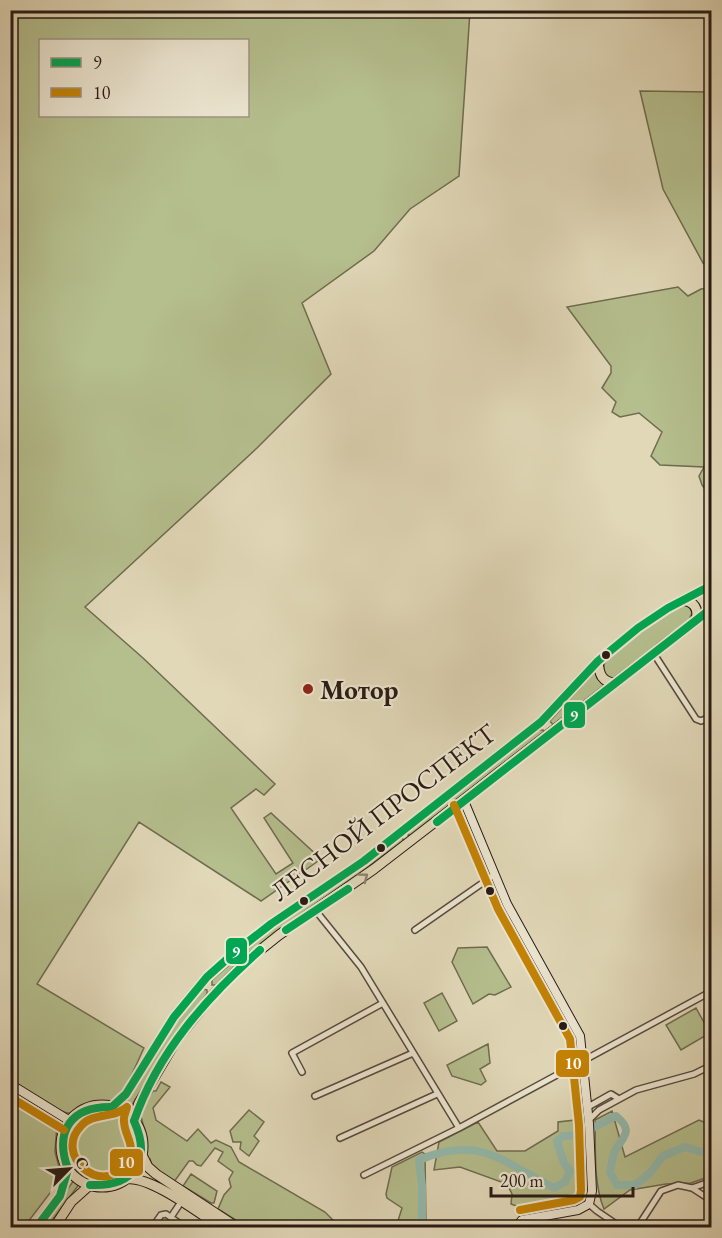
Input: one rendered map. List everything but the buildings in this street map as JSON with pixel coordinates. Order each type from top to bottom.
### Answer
[{"type":"main road","name":"ЛЕСНОЙ ПРОСПЕКТ","points":[[112,1107],[126,1094],[174,1017],[207,977],[257,934],[343,876],[541,722],[598,661],[638,628],[711,585]]},
{"type":"main road","points":[[683,600],[690,601],[695,606],[698,613],[696,620]]},
{"type":"main road","name":"ЛЕСНОЙ ПРОСПЕКТ","points":[[134,1121],[139,1102],[177,1039],[215,992],[265,946],[464,801],[711,608]]},
{"type":"main road","points":[[598,661],[598,671],[603,678],[609,683],[616,683]]},
{"type":"main road","points":[[541,722],[548,727],[551,734]]},
{"type":"main road","points":[[464,801],[494,875],[525,939],[580,1036],[584,1061],[591,1151],[592,1191],[589,1204],[578,1210],[522,1220],[515,1227]]},
{"type":"main road","points":[[402,830],[403,837],[411,841]]},
{"type":"main road","points":[[207,977],[215,992]]},
{"type":"main road","points":[[199,986],[215,992]]},
{"type":"main road","points":[[10,1084],[70,1121]]},
{"type":"main road","points":[[112,1107],[124,1112],[134,1121],[143,1143],[142,1155],[134,1173],[126,1179],[110,1186],[90,1185],[75,1177],[68,1169],[64,1160],[62,1140],[70,1121],[88,1108],[112,1107]]},
{"type":"main road","points":[[142,1155],[148,1167],[156,1174],[238,1227]]},
{"type":"main road","points":[[36,1227],[60,1196],[68,1169]]},
{"type":"main road","points":[[126,1179],[134,1178],[150,1182],[222,1227]]},
{"type":"main road","points":[[54,1227],[71,1202],[90,1185]]},
{"type":"street","points":[[654,654],[696,719],[701,721],[711,716]]},
{"type":"street","points":[[415,930],[494,875]]},
{"type":"street","points":[[316,911],[361,967],[459,1128]]},
{"type":"street","points":[[364,1174],[459,1128],[711,991]]},
{"type":"street","points":[[302,1072],[291,1053],[383,1003]]},
{"type":"street","points":[[315,1096],[413,1053]]},
{"type":"street","points":[[589,1122],[599,1110],[636,1090],[694,1074],[711,1065]]},
{"type":"street","points":[[340,1138],[437,1094]]},
{"type":"street","points":[[588,1107],[611,1094],[619,1099]]},
{"type":"street","points":[[588,1107],[599,1110]]},
{"type":"street","points":[[692,1188],[711,1181]]},
{"type":"street","points":[[637,1227],[661,1191],[678,1185],[692,1188],[711,1201]]},
{"type":"street","points":[[171,1217],[181,1202]]},
{"type":"street","points":[[589,1204],[622,1227]]},
{"type":"street","points":[[152,1227],[160,1215],[166,1214],[186,1227]]},
{"type":"street","points":[[201,1227],[207,1218]]},
{"type":"street","points":[[498,1227],[515,1227]]},
{"type":"green space","points":[[10,11],[470,11],[459,176],[410,209],[374,251],[302,303],[331,374],[257,448],[85,607],[143,658],[275,784],[264,795],[256,789],[231,808],[276,874],[293,863],[264,818],[271,813],[321,859],[261,901],[139,822],[37,984],[144,1048],[131,1077],[122,1091],[112,1100],[89,1105],[71,1113],[47,1104],[11,1080]]},
{"type":"green space","points":[[640,91],[711,92],[711,270],[703,263],[663,189]]},
{"type":"green space","points":[[678,287],[688,296],[701,289],[711,288],[711,498],[699,476],[704,467],[660,465],[651,456],[662,432],[639,413],[620,417],[612,412],[616,402],[602,388],[611,373],[611,366],[567,307]]},
{"type":"green space","points":[[684,604],[690,608],[692,613],[689,620],[619,677],[606,676],[605,662],[643,629],[678,605]]},
{"type":"green space","points":[[595,671],[597,678],[605,685],[553,725],[550,721]]},
{"type":"green space","points":[[539,730],[543,730],[544,734],[490,773],[450,807],[412,835],[408,835],[409,830]]},
{"type":"green space","points":[[401,836],[404,841],[272,936],[216,985],[212,985],[212,980],[265,934],[353,874]]},
{"type":"green space","points":[[487,947],[511,987],[495,995],[489,994],[473,1004],[452,962],[458,948]]},
{"type":"green space","points":[[203,989],[207,990],[207,994],[179,1029],[129,1110],[123,1106],[171,1029]]},
{"type":"green space","points":[[442,993],[457,1021],[439,1031],[424,1003]]},
{"type":"green space","points":[[696,1008],[710,1033],[681,1050],[666,1025]]},
{"type":"green space","points":[[488,1044],[490,1063],[480,1069],[486,1081],[481,1085],[452,1076],[447,1065]]},
{"type":"green space","points":[[161,1082],[170,1087],[153,1108],[156,1120],[187,1141],[198,1129],[211,1143],[216,1140],[231,1147],[239,1162],[325,1212],[340,1227],[247,1227],[218,1209],[224,1195],[231,1187],[229,1179],[233,1172],[218,1161],[223,1152],[215,1148],[201,1166],[189,1161],[174,1182],[152,1166],[150,1159],[147,1159],[147,1137],[140,1111]]},
{"type":"green space","points":[[582,1089],[588,1190],[585,1200],[561,1209],[535,1213],[511,1204],[512,1194],[507,1184],[460,1167],[434,1170],[439,1142],[478,1122],[497,1151],[525,1151],[558,1131],[558,1122],[575,1120],[573,1090]]},
{"type":"green space","points":[[11,1092],[55,1120],[57,1124],[55,1152],[61,1174],[60,1180],[24,1227],[11,1227]]},
{"type":"green space","points":[[249,1110],[264,1122],[254,1136],[259,1141],[249,1156],[240,1149],[241,1142],[233,1142],[230,1131]]},
{"type":"green space","points":[[102,1111],[115,1114],[127,1121],[134,1133],[137,1146],[134,1159],[127,1171],[115,1178],[102,1181],[89,1178],[77,1171],[70,1159],[67,1146],[70,1133],[77,1121],[89,1114]]},
{"type":"green space","points":[[612,1111],[625,1157],[699,1120],[711,1125],[711,1176],[691,1183],[666,1184],[630,1190],[604,1209],[598,1188],[595,1120]]},
{"type":"green space","points":[[422,1152],[425,1154],[426,1227],[396,1227],[402,1208],[387,1198],[386,1194],[392,1167]]},
{"type":"green space","points":[[191,1174],[217,1191],[214,1203],[183,1186]]},
{"type":"green space","points":[[74,1180],[80,1183],[47,1227],[40,1228]]},
{"type":"waterway","points":[[422,1228],[422,1186],[419,1160],[440,1153],[459,1150],[490,1154],[554,1188],[565,1182],[570,1171],[564,1163],[557,1141],[563,1136],[583,1132],[616,1116],[626,1129],[614,1154],[610,1172],[617,1185],[635,1185],[649,1174],[663,1156],[685,1147],[701,1152],[712,1149]]},
{"type":"transit line","name":"9","points":[[112,1107],[126,1094],[174,1017],[207,977],[235,952],[271,924],[364,861],[541,722],[598,661],[638,628],[668,608],[712,585]]},
{"type":"transit line","name":"9","points":[[437,822],[712,608]]},
{"type":"transit line","name":"10","points":[[454,805],[498,909],[570,1039],[579,1125],[580,1197],[520,1210]]},
{"type":"transit line","name":"9","points":[[286,930],[348,889]]},
{"type":"transit line","name":"9","points":[[134,1121],[144,1096],[170,1049],[221,987],[260,950]]},
{"type":"transit line","name":"10","points":[[10,1097],[64,1130]]},
{"type":"transit line","name":"9","points":[[68,1169],[63,1143],[69,1123],[86,1111],[112,1107]]},
{"type":"transit line","name":"10","points":[[127,1107],[124,1119],[131,1147],[129,1159],[115,1174],[104,1176],[93,1174],[76,1160],[73,1149],[74,1137],[81,1126],[91,1119],[116,1113],[127,1107]]},
{"type":"transit line","name":"9","points":[[90,1185],[118,1181],[135,1169],[140,1159],[141,1148],[134,1121]]},
{"type":"transit line","name":"9","points":[[36,1228],[60,1196],[68,1169]]},
{"type":"place","name":"Мотор","points":[[308,689]]}]
